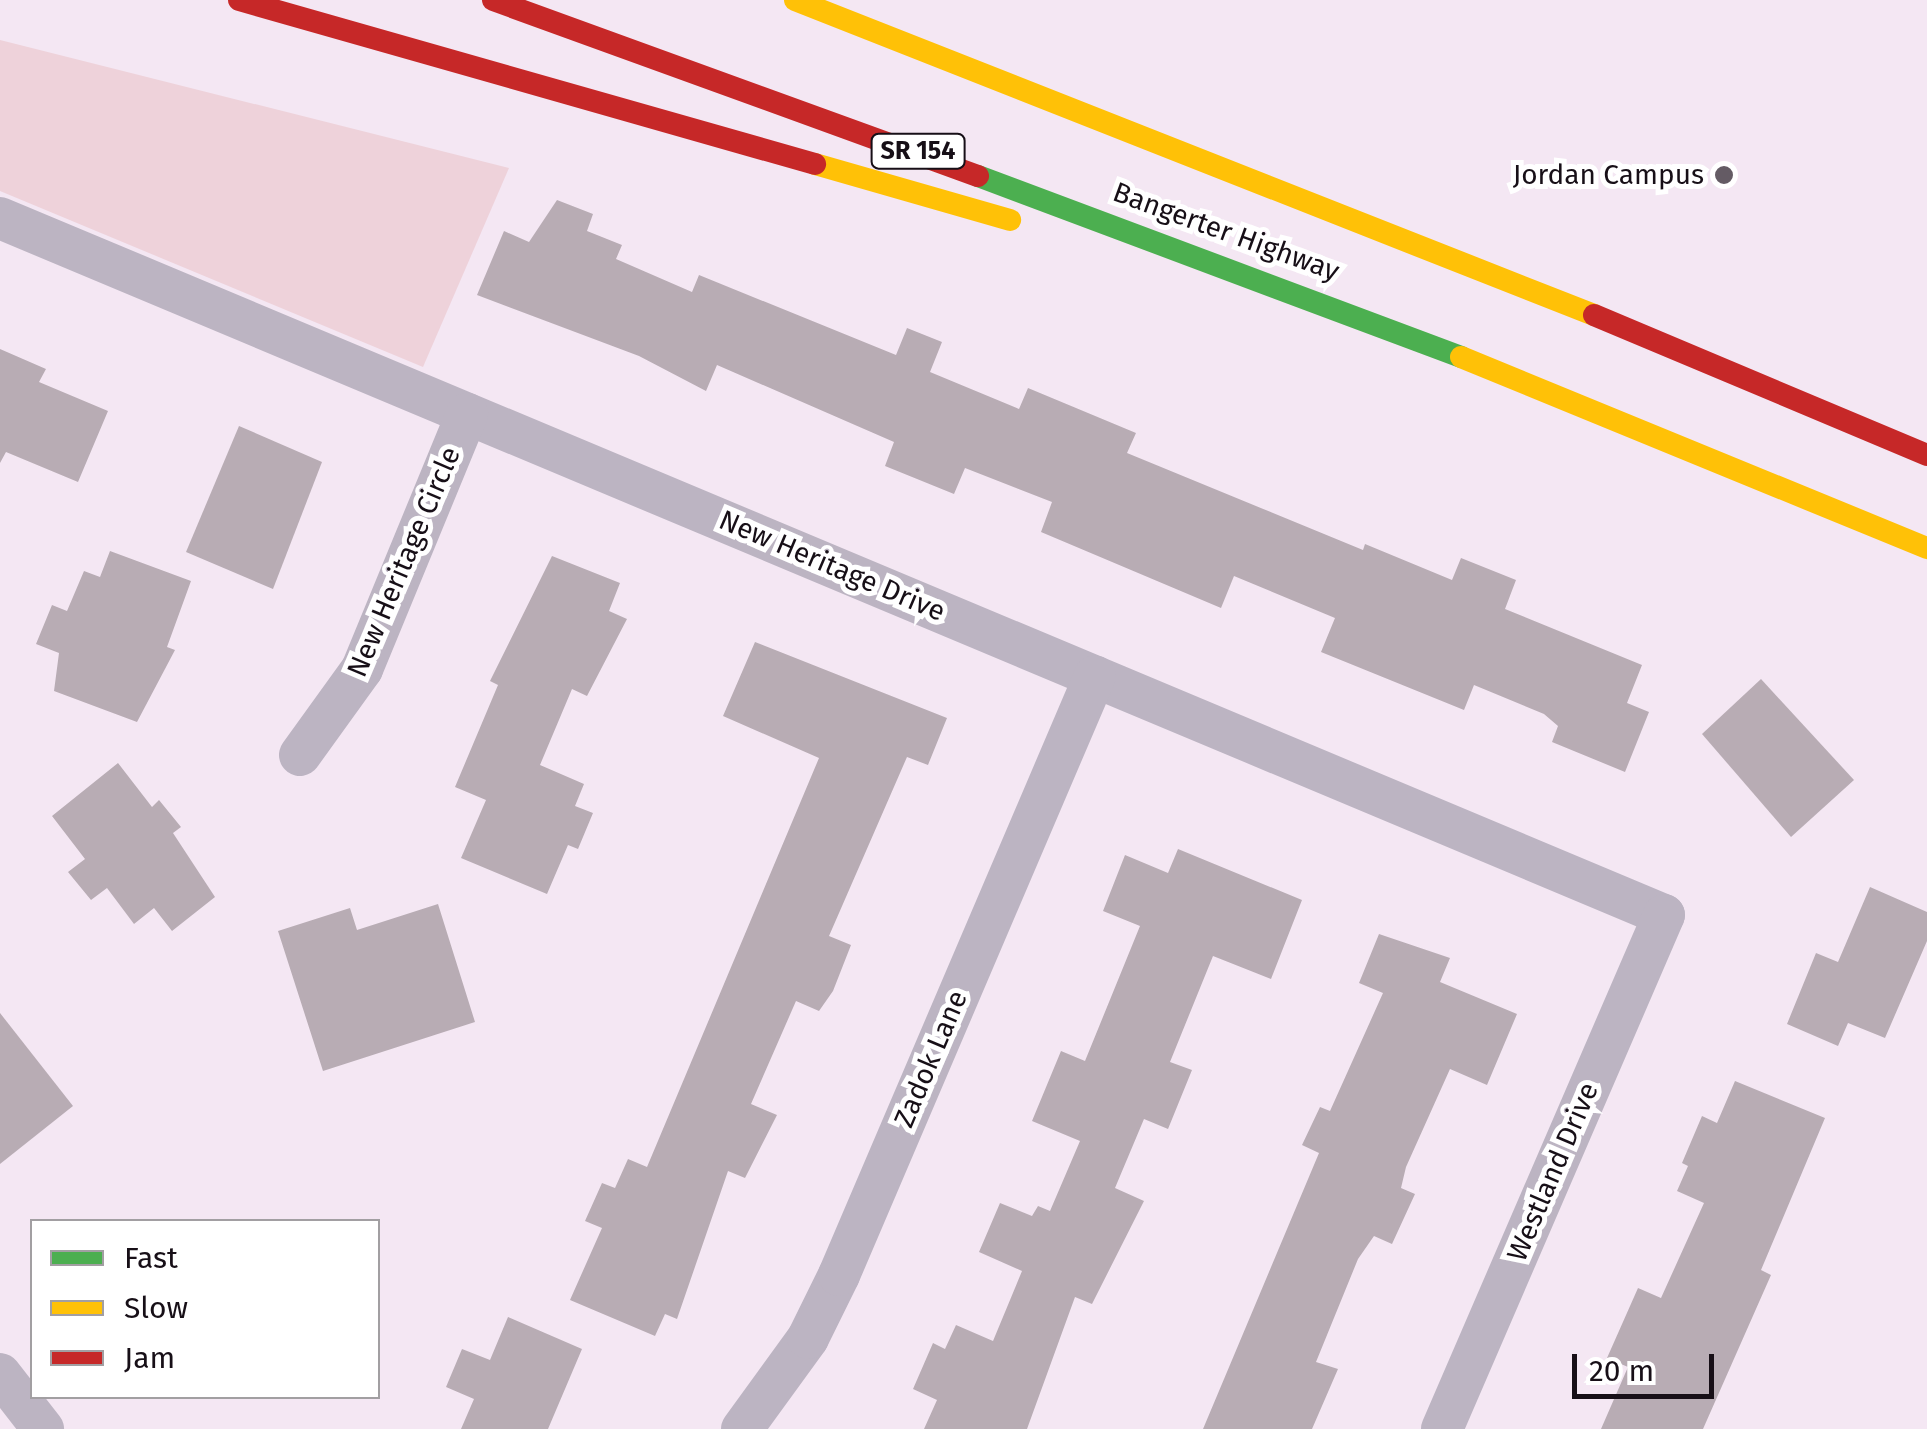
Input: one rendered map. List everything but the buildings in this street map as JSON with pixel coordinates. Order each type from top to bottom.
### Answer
[{"type":"highway","points":[[239,0],[1052,232],[1342,307]]},
{"type":"highway","name":"Bangerter Highway","points":[[493,0],[1342,307],[1927,548]]},
{"type":"highway","points":[[796,0],[1370,221]]},
{"type":"highway","points":[[972,41],[1370,221],[1927,455]]},
{"type":"street","name":"New Heritage Drive","points":[[0,218],[1664,915]]},
{"type":"street","name":"New Heritage Circle","points":[[300,755],[362,669],[468,414]]},
{"type":"street","name":"Zadok Lane","points":[[742,1429],[808,1338],[838,1275],[1094,676]]},
{"type":"street","name":"Westland Drive","points":[[1442,1429],[1664,915]]},
{"type":"street","points":[[0,1374],[44,1429]]},
{"type":"shaded area","points":[[0,40],[509,168],[423,367],[0,191]]},
{"type":"traffic: fast","points":[[978,176],[1461,357]]},
{"type":"traffic: slow","points":[[795,0],[1594,315]]},
{"type":"traffic: slow","points":[[815,164],[1010,220]]},
{"type":"traffic: slow","points":[[1461,357],[1927,548]]},
{"type":"traffic: jam","points":[[239,0],[815,164]]},
{"type":"traffic: jam","points":[[493,0],[978,176]]},
{"type":"traffic: jam","points":[[1594,315],[1927,455]]},
{"type":"place","name":"Jordan Campus","points":[[1724,175]]}]
